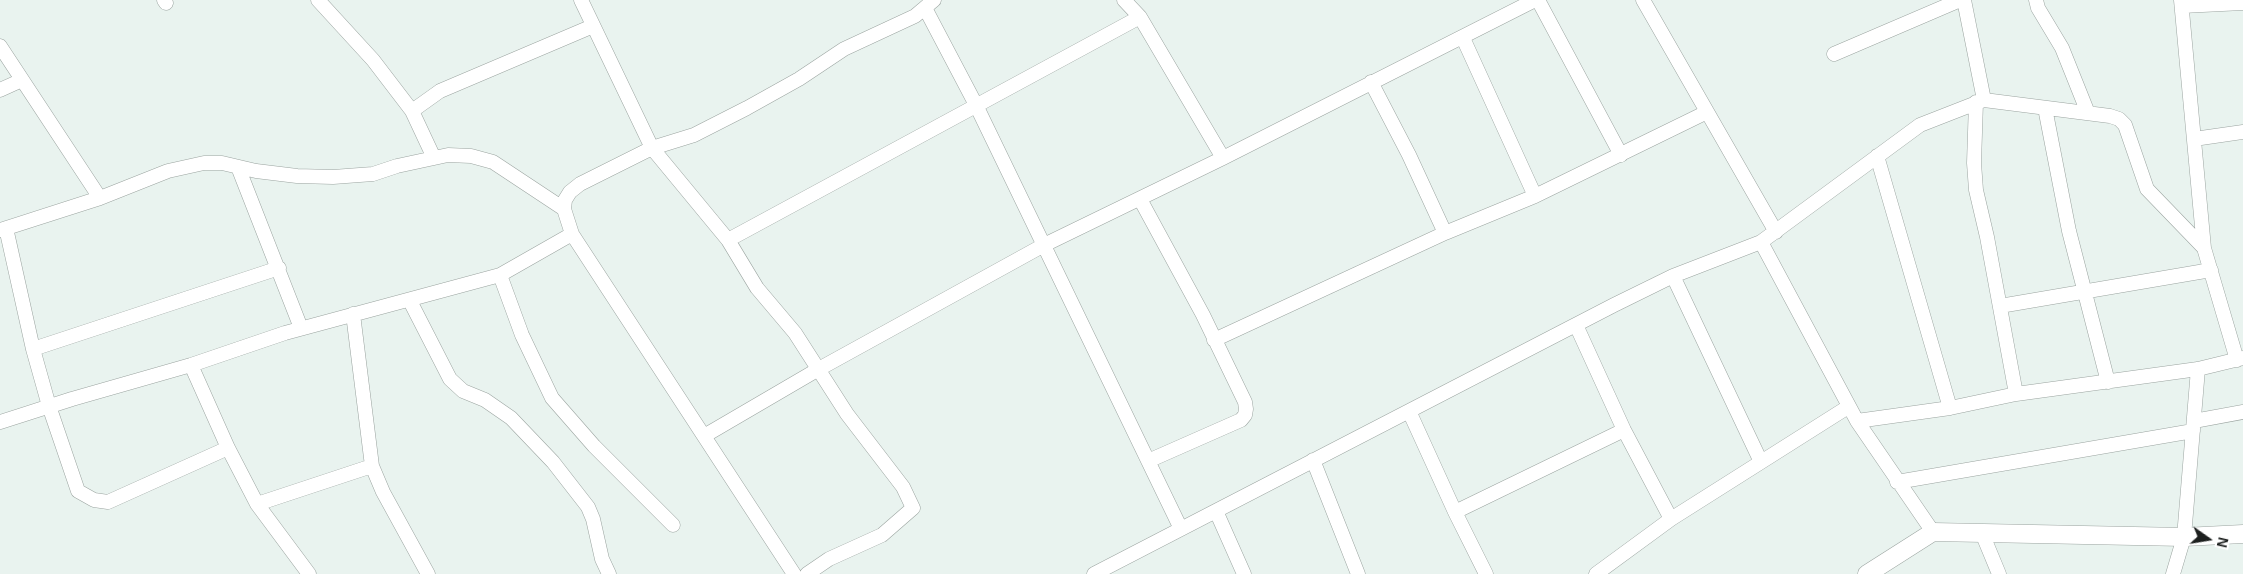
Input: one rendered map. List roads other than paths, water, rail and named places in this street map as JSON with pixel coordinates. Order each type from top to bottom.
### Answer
[{"type":"street","points":[[318,0],[373,60],[412,111],[434,158]]},
{"type":"street","points":[[581,0],[652,148],[728,240],[756,288],[795,333],[847,414],[902,487],[913,508],[882,535],[829,559],[807,574]]},
{"type":"street","points":[[1124,0],[1140,17],[1223,158]]},
{"type":"street","points":[[704,436],[817,370],[1044,245],[1223,158],[1537,0],[1621,155]]},
{"type":"street","points":[[1642,0],[1776,232]]},
{"type":"street","points":[[1834,54],[1962,0],[1980,101],[1974,163],[1976,190],[2016,394]]},
{"type":"street","points":[[2036,0],[2038,8],[2062,48],[2088,113]]},
{"type":"street","points":[[1856,421],[1950,408],[2016,394],[2198,369],[2240,359],[2204,248],[2181,3],[2243,4]]},
{"type":"street","points":[[794,574],[572,234],[564,209],[565,200],[570,192],[580,184],[652,148],[694,134],[747,108],[799,79],[844,49],[915,16],[930,4],[976,105],[1181,529]]},
{"type":"street","points":[[728,240],[1140,17]]},
{"type":"street","points":[[412,111],[440,92],[594,26]]},
{"type":"street","points":[[1463,38],[1535,196]]},
{"type":"street","points":[[0,46],[100,198]]},
{"type":"street","points":[[0,90],[22,80]]},
{"type":"street","points":[[1371,82],[1409,155],[1445,233]]},
{"type":"street","points":[[1094,574],[1673,276],[1761,242],[1920,124],[1980,101],[2088,113],[2119,119],[2125,126],[2147,189],[2204,248]]},
{"type":"street","points":[[2045,108],[2061,195],[2108,382]]},
{"type":"street","points":[[1214,340],[1445,233],[1535,196],[1707,112]]},
{"type":"street","points":[[2194,138],[2243,132]]},
{"type":"street","points":[[228,448],[108,502],[94,500],[78,491],[49,406],[3,229],[100,198],[168,171],[204,163],[222,163],[297,176],[333,177],[373,174],[397,166],[448,155],[471,156],[493,162],[564,209]]},
{"type":"street","points":[[1878,156],[1950,408]]},
{"type":"street","points":[[238,167],[301,328]]},
{"type":"street","points":[[1140,199],[1245,402],[1245,415],[1241,420],[1148,461]]},
{"type":"street","points":[[0,422],[191,365],[301,328],[410,301],[500,275],[572,234]]},
{"type":"street","points":[[1761,242],[1856,421],[1933,532]]},
{"type":"street","points":[[33,349],[279,268]]},
{"type":"street","points":[[2000,306],[2084,290],[2211,270]]},
{"type":"street","points":[[500,275],[522,335],[552,398],[594,446],[674,525]]},
{"type":"street","points":[[1673,276],[1761,462]]},
{"type":"street","points":[[410,301],[450,379],[463,391],[485,400],[511,418],[553,462],[588,507],[593,519],[602,559],[609,574]]},
{"type":"street","points":[[353,314],[372,466],[383,492],[428,574]]},
{"type":"street","points":[[1576,325],[1624,430],[1671,519]]},
{"type":"street","points":[[191,365],[228,448],[257,504],[309,574]]},
{"type":"street","points":[[2174,574],[2184,537],[2198,369]]},
{"type":"street","points":[[1596,574],[1671,519],[1848,407]]},
{"type":"street","points":[[1409,411],[1455,512],[1486,574]]},
{"type":"street","points":[[1897,482],[2194,426],[2243,412]]},
{"type":"street","points":[[1455,512],[1624,430]]},
{"type":"street","points":[[1313,460],[1358,574]]},
{"type":"street","points":[[257,504],[372,466]]},
{"type":"street","points":[[1216,511],[1244,574]]},
{"type":"street","points":[[1867,574],[1933,532],[2184,537],[2243,534]]},
{"type":"street","points":[[1982,533],[1999,574]]}]
